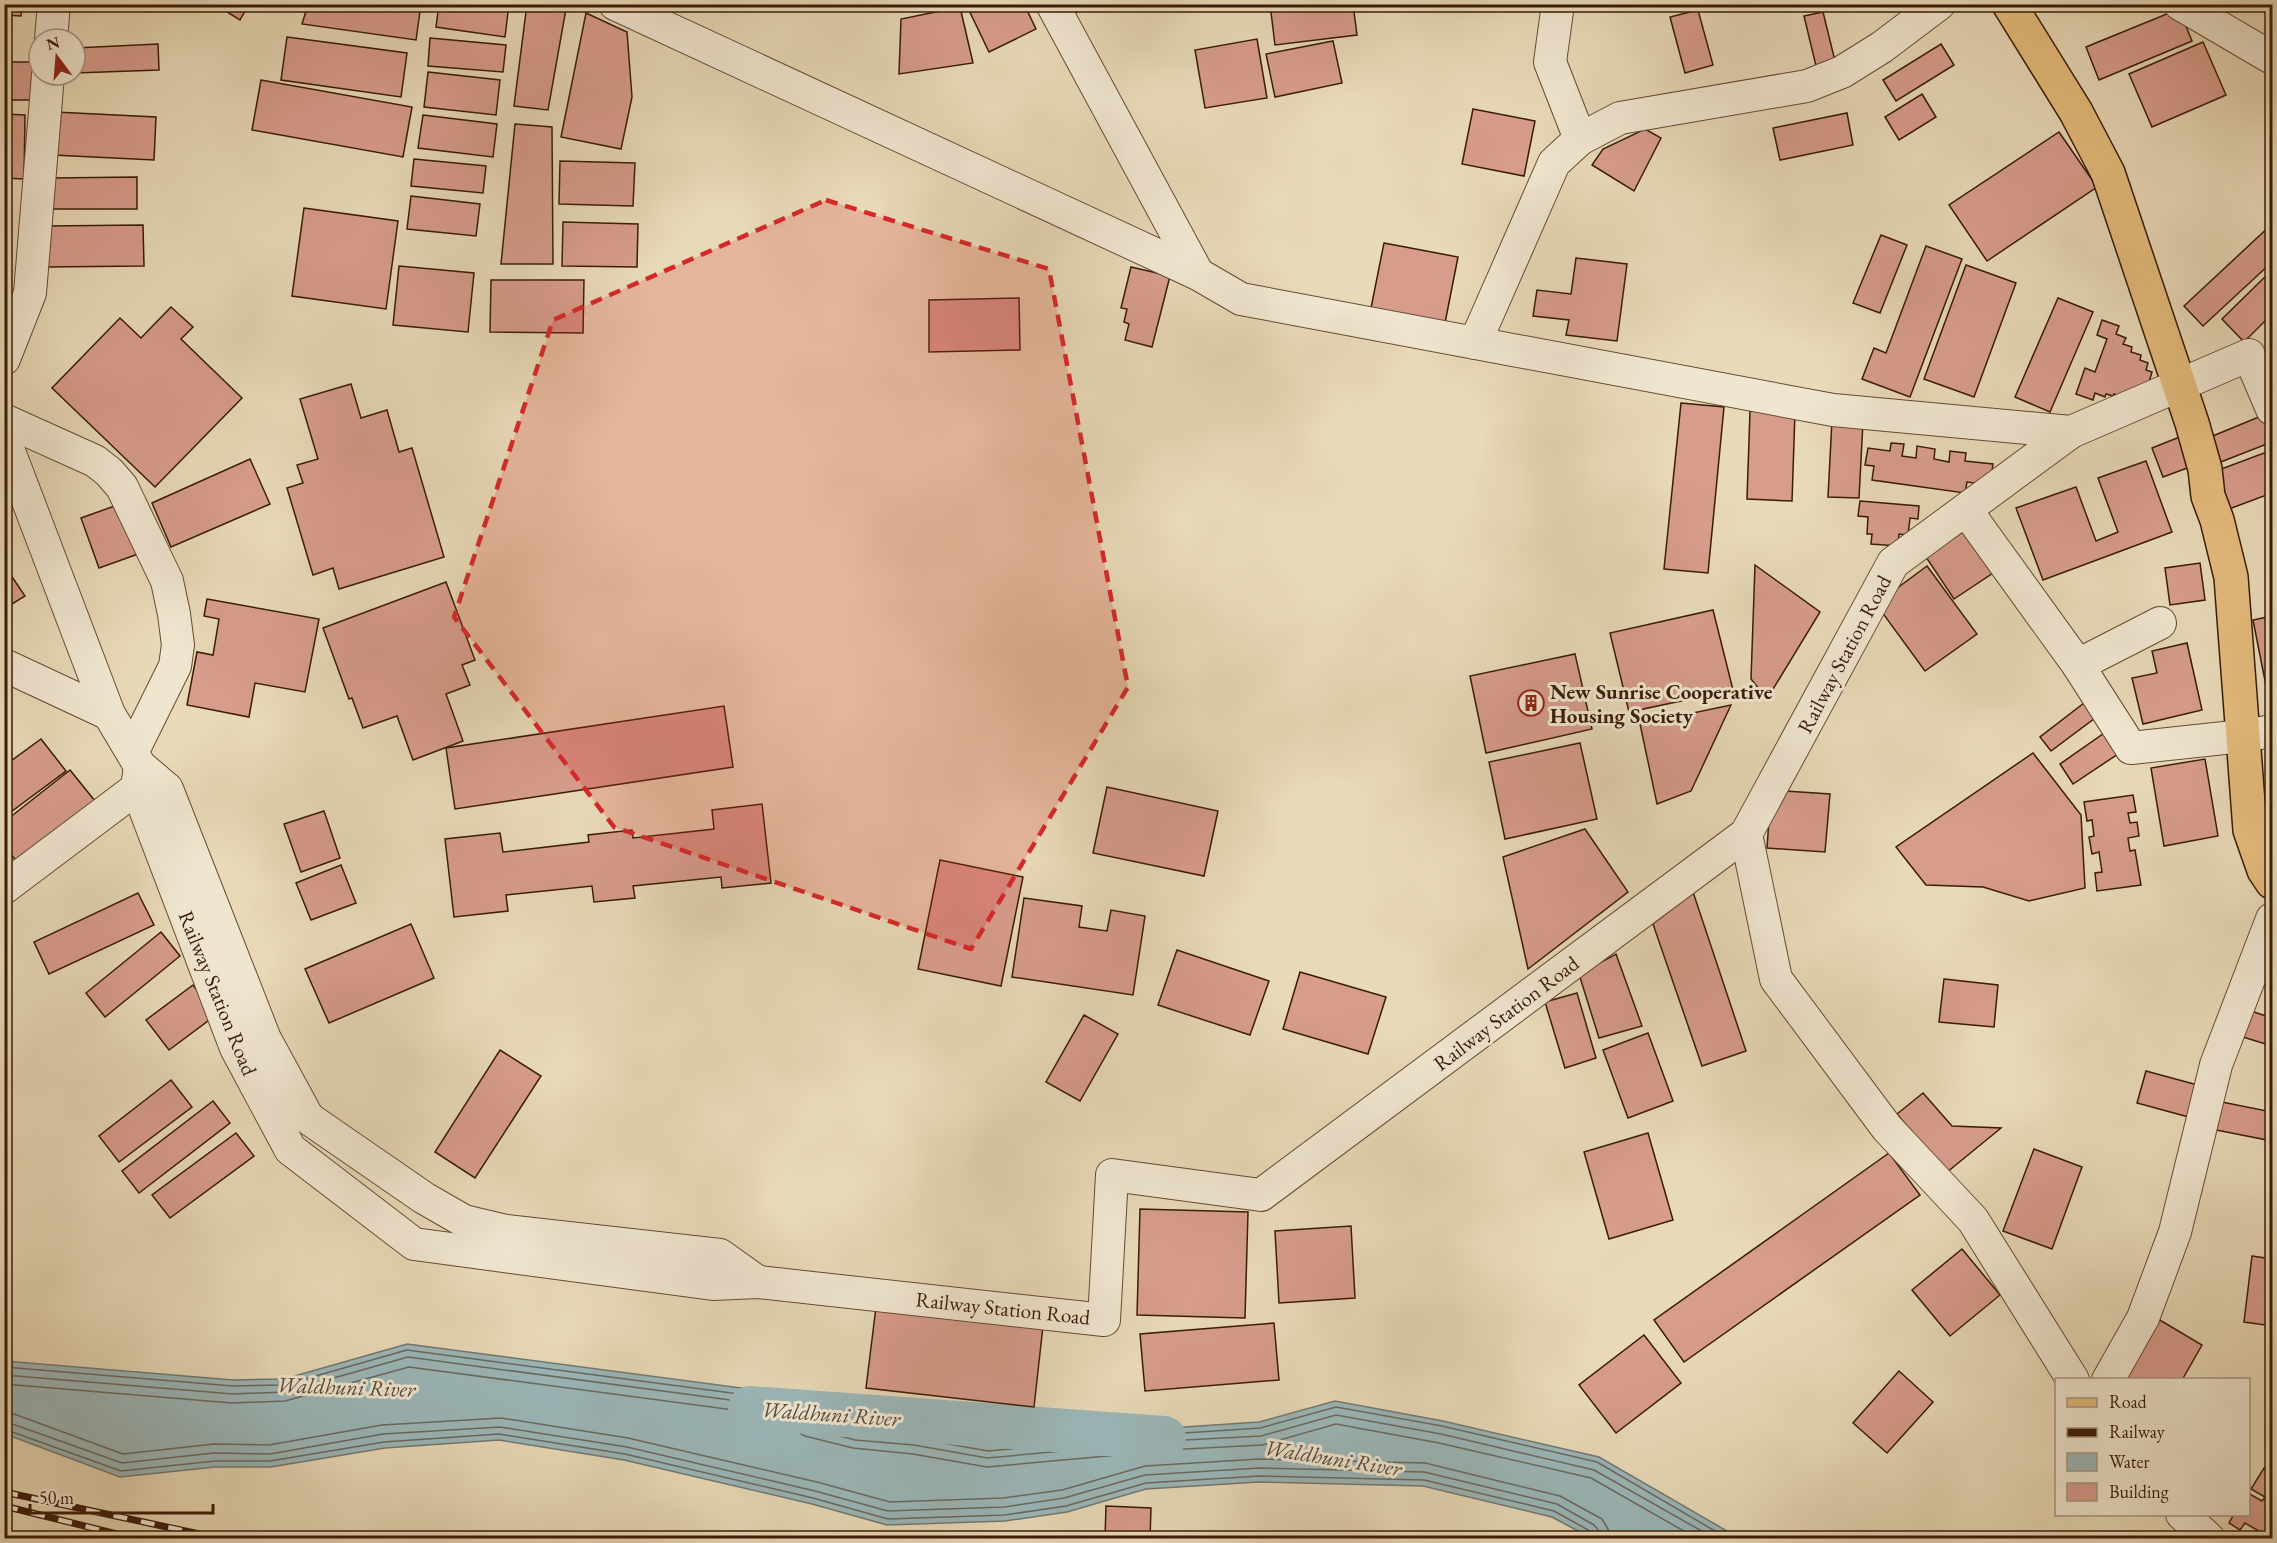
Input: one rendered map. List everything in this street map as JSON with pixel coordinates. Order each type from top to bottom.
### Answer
[{"type":"main road","points":[[2009,4],[2076,111],[2108,173],[2181,385],[2205,469],[2208,496],[2217,520],[2231,576],[2258,733],[2250,830],[2264,870],[2272,882]]},
{"type":"street","points":[[52,27],[54,4]]},
{"type":"street","points":[[615,4],[1198,274],[1241,299],[1833,410],[2071,432]]},
{"type":"street","points":[[1052,4],[1198,274]]},
{"type":"street","points":[[1558,4],[1550,62],[1580,139]]},
{"type":"street","points":[[1475,343],[1554,163],[1580,139],[1620,117],[1807,86],[1842,72],[1882,47],[1939,4]]},
{"type":"street","points":[[2180,4],[2272,58]]},
{"type":"street","points":[[4,359],[30,293],[47,87]]},
{"type":"street","name":"Railway Station Road","points":[[4,438],[109,714],[142,771],[236,1048],[290,1149],[414,1244],[713,1284],[758,1282],[1104,1320],[1112,1175],[1261,1195],[1746,834],[1893,563],[2071,432],[2249,355],[2272,409]]},
{"type":"street","points":[[4,420],[95,461],[109,472],[122,488],[167,581],[178,645],[175,666],[142,771],[4,888]]},
{"type":"street","points":[[1965,510],[2078,665],[2130,748],[2258,733]]},
{"type":"street","points":[[2078,665],[2160,623]]},
{"type":"street","points":[[4,666],[109,714]]},
{"type":"street","name":"Railway Station Road","points":[[142,771],[167,789],[265,1039],[308,1118],[424,1198],[464,1221],[506,1231],[720,1255],[758,1282]]},
{"type":"street","points":[[1746,834],[1776,979],[1887,1128],[1973,1220],[2072,1378]]},
{"type":"street","points":[[2109,1378],[2143,1318],[2175,1233],[2216,1065],[2272,919]]},
{"type":"street","points":[[2183,1516],[2208,1539]]},
{"type":"highlighted area","points":[[826,200],[1049,269],[1128,687],[971,949],[614,827],[454,617],[553,320]]},
{"type":"water","points":[[407,1344],[772,1392],[812,1414],[858,1427],[915,1432],[988,1445],[1259,1422],[1335,1401],[1443,1421],[1599,1457],[1727,1531],[1735,1538],[1591,1538],[1552,1517],[1423,1486],[1259,1482],[1146,1489],[1067,1512],[1005,1521],[887,1525],[812,1504],[624,1460],[499,1440],[385,1448],[271,1467],[215,1467],[120,1477],[5,1434],[5,1361],[233,1380],[284,1379]]},
{"type":"building","points":[[4,4],[22,4],[21,16],[4,15]]},
{"type":"building","points":[[96,4],[154,4],[154,10]]},
{"type":"building","points":[[214,4],[249,4],[240,20]]},
{"type":"building","points":[[311,4],[421,4],[416,40],[302,24],[307,8]]},
{"type":"building","points":[[439,4],[509,4],[505,37],[436,27]]},
{"type":"building","points":[[527,4],[554,4],[566,9],[548,110],[514,106]]},
{"type":"building","points":[[966,4],[1024,4],[1036,29],[989,52]]},
{"type":"building","points":[[1070,4],[1091,4],[1075,13]]},
{"type":"building","points":[[1270,4],[1353,4],[1357,35],[1275,45]]},
{"type":"building","points":[[960,7],[973,63],[899,74],[901,19]]},
{"type":"building","points":[[2179,9],[2192,41],[2099,80],[2086,47]]},
{"type":"building","points":[[1698,10],[1713,65],[1685,73],[1670,17]]},
{"type":"building","points":[[1823,12],[1836,65],[1817,70],[1804,16]]},
{"type":"building","points":[[586,13],[627,32],[632,97],[621,149],[561,137]]},
{"type":"building","points":[[287,37],[407,53],[401,97],[281,80]]},
{"type":"building","points":[[430,38],[506,45],[503,72],[428,66]]},
{"type":"building","points":[[1257,39],[1267,98],[1205,108],[1195,50]]},
{"type":"building","points":[[1333,41],[1342,83],[1275,97],[1266,54]]},
{"type":"building","points":[[2203,42],[2226,95],[2152,127],[2129,74]]},
{"type":"building","points":[[158,44],[159,70],[87,73],[87,47]]},
{"type":"building","points":[[1941,44],[1954,65],[1896,101],[1883,80]]},
{"type":"building","points":[[4,62],[27,62],[27,87],[37,87],[37,100],[4,100]]},
{"type":"building","points":[[428,72],[500,80],[496,115],[424,107]]},
{"type":"building","points":[[261,80],[412,107],[403,157],[252,130]]},
{"type":"building","points":[[1922,94],[1936,117],[1899,140],[1885,117]]},
{"type":"building","points":[[1473,109],[1535,121],[1524,176],[1462,164]]},
{"type":"building","points":[[55,112],[156,117],[154,160],[53,155]]},
{"type":"building","points":[[1847,113],[1853,145],[1780,160],[1773,128]]},
{"type":"building","points":[[4,114],[25,115],[24,179],[4,178]]},
{"type":"building","points":[[423,115],[497,124],[493,157],[418,148]]},
{"type":"building","points":[[515,124],[552,127],[553,264],[501,264]]},
{"type":"building","points":[[1645,129],[1661,138],[1634,191],[1592,165],[1603,149]]},
{"type":"building","points":[[2059,132],[2097,187],[1987,261],[1949,205]]},
{"type":"building","points":[[414,159],[486,166],[483,193],[411,186]]},
{"type":"building","points":[[560,161],[635,163],[633,206],[559,204]]},
{"type":"building","points":[[137,177],[137,209],[51,209],[50,178]]},
{"type":"building","points":[[411,196],[480,204],[476,236],[407,229]]},
{"type":"building","points":[[304,208],[398,221],[386,309],[292,296]]},
{"type":"building","points":[[563,222],[638,224],[637,267],[562,266]]},
{"type":"building","points":[[2272,224],[2272,262],[2203,326],[2184,306]]},
{"type":"building","points":[[143,225],[144,266],[45,267],[45,226]]},
{"type":"building","points":[[1881,235],[1907,245],[1880,313],[1853,303]]},
{"type":"building","points":[[1384,243],[1458,257],[1443,333],[1369,318]]},
{"type":"building","points":[[1926,246],[1962,259],[1910,397],[1862,379],[1874,348],[1886,353]]},
{"type":"building","points":[[1576,258],[1627,264],[1617,341],[1566,335],[1569,320],[1533,316],[1537,290],[1571,294]]},
{"type":"building","points":[[1966,265],[2016,283],[1974,397],[1924,379]]},
{"type":"building","points":[[399,266],[474,273],[468,332],[393,325]]},
{"type":"building","points":[[1131,267],[1170,276],[1152,347],[1125,340],[1129,324],[1124,322],[1127,309],[1121,308]]},
{"type":"building","points":[[2272,270],[2272,314],[2244,342],[2222,319]]},
{"type":"building","points":[[491,280],[584,280],[583,333],[490,332]]},
{"type":"building","points":[[1019,298],[1020,350],[929,352],[929,300]]},
{"type":"building","points":[[2058,298],[2093,312],[2050,412],[2015,397]]},
{"type":"building","points":[[171,307],[193,327],[181,339],[242,398],[155,487],[52,388],[120,318],[141,338]]},
{"type":"building","points":[[2102,320],[2119,326],[2116,334],[2126,338],[2123,344],[2132,347],[2131,352],[2141,355],[2140,360],[2148,363],[2146,370],[2152,372],[2147,389],[2126,398],[2114,394],[2113,396],[2106,394],[2105,397],[2095,393],[2093,400],[2076,394],[2085,368],[2095,372],[2107,339],[2097,335]]},
{"type":"building","points":[[351,384],[361,418],[387,410],[399,452],[412,448],[444,557],[339,589],[333,568],[313,575],[287,488],[303,483],[297,465],[318,459],[300,399]]},
{"type":"building","points":[[1681,403],[1724,407],[1708,573],[1664,569]]},
{"type":"building","points":[[1750,411],[1795,412],[1792,501],[1747,499]]},
{"type":"building","points":[[2266,414],[2272,429],[2272,442],[2213,465],[2203,440]]},
{"type":"building","points":[[1832,420],[1863,422],[1859,498],[1828,497]]},
{"type":"building","points":[[2187,434],[2198,464],[2163,477],[2152,448]]},
{"type":"building","points":[[1891,443],[1904,444],[1902,456],[1916,458],[1917,446],[1935,449],[1934,459],[1949,462],[1950,451],[1966,453],[1965,461],[1993,464],[1990,485],[1967,482],[1965,493],[1872,480],[1874,466],[1865,465],[1868,448],[1890,451]]},
{"type":"building","points":[[2272,450],[2272,493],[2221,512],[2208,474]]},
{"type":"building","points":[[250,459],[270,504],[171,547],[152,503]]},
{"type":"building","points":[[2146,461],[2172,532],[2043,580],[2016,508],[2076,487],[2096,541],[2118,532],[2098,478]]},
{"type":"building","points":[[1860,501],[1919,506],[1918,519],[1910,518],[1908,535],[1899,534],[1898,546],[1871,544],[1872,534],[1867,534],[1868,517],[1858,516]]},
{"type":"building","points":[[123,503],[141,553],[99,568],[81,518]]},
{"type":"building","points":[[1973,525],[2002,567],[1954,599],[1926,557]]},
{"type":"building","points":[[2200,563],[2205,600],[2170,605],[2165,568]]},
{"type":"building","points":[[4,565],[25,596],[4,609]]},
{"type":"building","points":[[1755,565],[1820,612],[1767,699],[1751,679]]},
{"type":"building","points":[[1927,566],[1977,634],[1925,671],[1876,604]]},
{"type":"building","points":[[446,582],[475,660],[462,665],[470,685],[446,694],[463,741],[413,760],[397,716],[363,728],[352,698],[349,699],[323,628]]},
{"type":"building","points":[[207,599],[319,619],[305,692],[255,683],[249,717],[187,705],[197,652],[213,655],[219,619],[204,616]]},
{"type":"building","points":[[1713,610],[1733,690],[1629,712],[1610,633]]},
{"type":"building","points":[[2272,616],[2272,716],[2253,620]]},
{"type":"building","points":[[2187,643],[2202,710],[2143,724],[2132,678],[2157,673],[2152,651]]},
{"type":"building","name":"New Sunrise Cooperative Housing Society","points":[[1575,654],[1592,729],[1486,753],[1470,676]]},
{"type":"building","points":[[2084,703],[2095,718],[2051,751],[2040,737]]},
{"type":"building","points":[[1731,705],[1691,791],[1657,804],[1640,724]]},
{"type":"building","points":[[724,706],[733,767],[455,809],[446,748]]},
{"type":"building","points":[[2110,729],[2124,750],[2073,784],[2060,764]]},
{"type":"building","points":[[41,739],[66,771],[4,817],[4,766]]},
{"type":"building","points":[[1580,743],[1597,819],[1505,839],[1489,762]]},
{"type":"building","points":[[2033,753],[2081,815],[2085,888],[2029,901],[1983,887],[1926,885],[1896,847]]},
{"type":"building","points":[[2205,759],[2218,836],[2164,846],[2151,768]]},
{"type":"building","points":[[70,770],[95,801],[18,863],[4,846],[4,822]]},
{"type":"building","points":[[1107,787],[1218,811],[1204,876],[1093,853]]},
{"type":"building","points":[[1771,790],[1830,794],[1825,852],[1767,848]]},
{"type":"building","points":[[2133,795],[2136,812],[2128,813],[2130,823],[2137,822],[2139,836],[2128,838],[2130,851],[2135,850],[2141,885],[2097,891],[2095,873],[2102,872],[2099,852],[2092,854],[2089,837],[2094,836],[2092,820],[2087,821],[2084,802]]},
{"type":"building","points":[[762,804],[771,883],[722,888],[721,877],[633,886],[635,898],[594,902],[592,886],[506,895],[508,911],[454,917],[445,839],[500,833],[503,852],[589,842],[588,835],[632,830],[633,838],[714,829],[712,810]]},
{"type":"building","points":[[324,811],[340,858],[301,872],[284,824]]},
{"type":"building","points":[[1585,829],[1628,892],[1528,969],[1503,857]]},
{"type":"building","points":[[940,860],[1023,877],[1001,986],[918,969]]},
{"type":"building","points":[[341,865],[356,903],[311,920],[296,883]]},
{"type":"building","points":[[1693,892],[1746,1051],[1702,1066],[1653,924]]},
{"type":"building","points":[[138,893],[154,925],[49,974],[34,942]]},
{"type":"building","points":[[1024,898],[1082,906],[1079,927],[1107,931],[1111,910],[1145,916],[1133,995],[1012,977]]},
{"type":"building","points":[[411,924],[434,978],[329,1023],[305,969]]},
{"type":"building","points":[[161,932],[180,956],[105,1017],[86,993]]},
{"type":"building","points":[[1177,950],[1269,981],[1250,1035],[1158,1005]]},
{"type":"building","points":[[1616,954],[1642,1026],[1599,1038],[1579,974]]},
{"type":"building","points":[[1300,972],[1386,997],[1368,1054],[1283,1029]]},
{"type":"building","points":[[1944,979],[1998,985],[1994,1027],[1939,1022]]},
{"type":"building","points":[[193,985],[216,1015],[169,1050],[146,1020]]},
{"type":"building","points":[[1577,993],[1596,1058],[1565,1068],[1545,1002]]},
{"type":"building","points":[[2251,1011],[2272,1018],[2272,1046],[2243,1037]]},
{"type":"building","points":[[1084,1015],[1118,1034],[1080,1101],[1046,1082]]},
{"type":"building","points":[[1648,1033],[1673,1101],[1628,1118],[1603,1050]]},
{"type":"building","points":[[500,1050],[541,1076],[475,1178],[435,1152]]},
{"type":"building","points":[[2146,1071],[2205,1087],[2196,1119],[2137,1103]]},
{"type":"building","points":[[171,1080],[192,1107],[119,1162],[99,1136]]},
{"type":"building","points":[[1923,1093],[1952,1126],[2001,1128],[1946,1173],[1897,1114]]},
{"type":"building","points":[[2212,1100],[2272,1112],[2272,1141],[2206,1128]]},
{"type":"building","points":[[213,1101],[230,1123],[139,1193],[122,1171]]},
{"type":"building","points":[[236,1133],[254,1156],[170,1218],[152,1195]]},
{"type":"building","points":[[1648,1133],[1673,1220],[1609,1239],[1584,1152]]},
{"type":"building","points":[[2034,1149],[2082,1167],[2052,1249],[2003,1231]]},
{"type":"building","points":[[1889,1153],[1920,1195],[1684,1362],[1654,1320]]},
{"type":"building","points":[[1140,1209],[1248,1212],[1245,1318],[1137,1315]]},
{"type":"building","points":[[1351,1226],[1355,1298],[1279,1303],[1275,1231]]},
{"type":"building","points":[[1962,1249],[2000,1295],[1950,1336],[1912,1290]]},
{"type":"building","points":[[2252,1256],[2272,1259],[2272,1326],[2244,1322]]},
{"type":"building","points":[[876,1307],[1043,1326],[1034,1407],[866,1388]]},
{"type":"building","points":[[2153,1316],[2202,1345],[2183,1378],[2124,1378]]},
{"type":"building","points":[[1274,1323],[1279,1380],[1145,1391],[1140,1334]]},
{"type":"building","points":[[1644,1335],[1681,1383],[1616,1433],[1579,1385]]},
{"type":"building","points":[[1899,1371],[1933,1402],[1887,1453],[1853,1423]]},
{"type":"building","points":[[2264,1468],[2272,1473],[2272,1538],[2258,1538],[2262,1533],[2245,1523],[2240,1530],[2229,1523],[2233,1516],[2250,1516],[2250,1494],[2262,1501],[2265,1497],[2251,1489]]},
{"type":"building","points":[[1106,1506],[1151,1508],[1150,1538],[1105,1538]]},
{"type":"waterway","name":"Waldhuni River","points":[[750,1408],[1164,1438]]},
{"type":"railway","points":[[4,1492],[218,1538]]},
{"type":"railway","points":[[4,1506],[133,1538]]},
{"type":"place","name":"New Sunrise Cooperative Housing Society","points":[[1531,703]]}]
